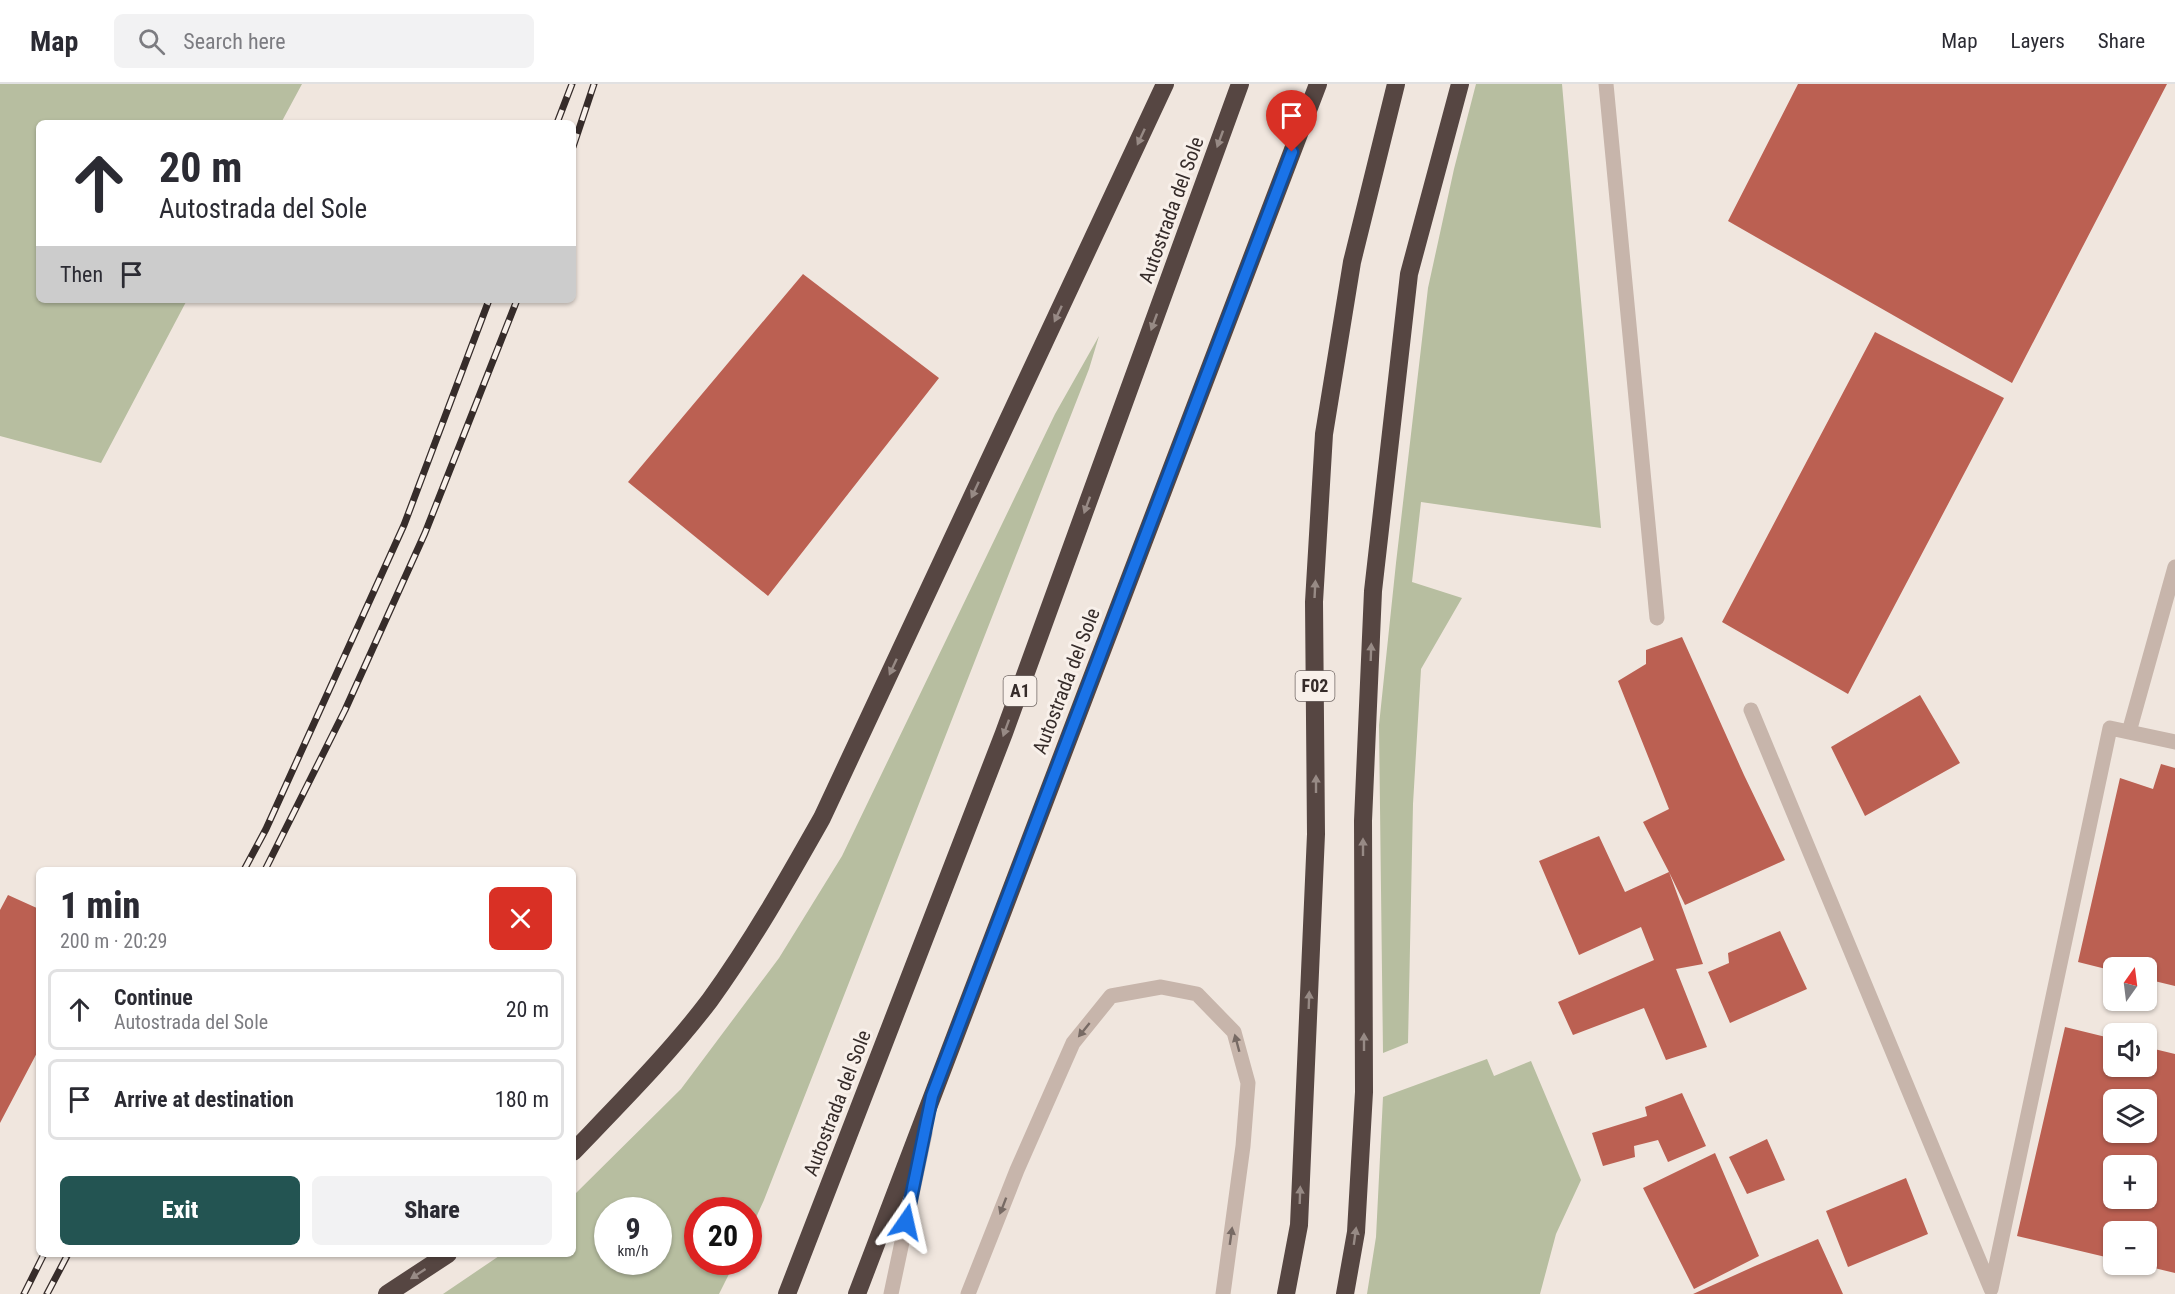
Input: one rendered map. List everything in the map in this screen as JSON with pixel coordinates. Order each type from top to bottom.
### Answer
[{"type":"highway","points":[[576,1149],[637,1086],[709,1001],[769,913],[817,827],[1165,84]]},
{"type":"highway","name":"Autostrada del Sole","points":[[787,1294],[1004,733],[1240,84]]},
{"type":"highway","name":"Autostrada del Sole","points":[[857,1294],[1318,84]]},
{"type":"highway","name":"F02","points":[[1286,1294],[1300,1213],[1316,834],[1314,602],[1324,434],[1352,262],[1396,84]]},
{"type":"highway","points":[[1345,1294],[1356,1232],[1364,1092],[1364,822],[1373,591],[1408,274],[1460,84]]},
{"type":"highway","points":[[387,1294],[443,1257]]},
{"type":"street","points":[[1606,84],[1657,618]]},
{"type":"street","points":[[2129,732],[2175,567]]},
{"type":"street","points":[[1751,710],[1991,1292]]},
{"type":"street","points":[[1991,1292],[2110,728],[2175,742]]},
{"type":"street","points":[[968,1294],[1017,1170],[1073,1042],[1111,996],[1161,987],[1197,994],[1234,1032],[1248,1083],[1243,1146],[1223,1294]]},
{"type":"street","points":[[891,1294],[932,1096]]},
{"type":"green space","points":[[0,84],[302,84],[283,120],[36,120],[36,303],[185,303],[101,463],[0,436]]},
{"type":"green space","points":[[1476,84],[1562,84],[1601,528],[1421,502],[1412,582],[1462,598],[1421,669],[1413,804],[1408,1043],[1383,1053],[1379,725],[1428,288],[1454,169]]},
{"type":"green space","points":[[1099,336],[1089,369],[762,1204],[762,1197],[684,1197],[684,1275],[728,1275],[719,1294],[443,1294],[498,1257],[576,1257],[576,1193],[681,1089],[779,958],[842,856],[1055,414]]},
{"type":"green space","points":[[1487,1059],[1494,1076],[1531,1061],[1581,1180],[1556,1234],[1540,1294],[1367,1294],[1376,1237],[1383,1097]]},
{"type":"building","points":[[1798,84],[2167,84],[2012,383],[1728,221]]},
{"type":"building","points":[[803,274],[939,378],[768,596],[628,482]]},
{"type":"building","points":[[1875,332],[2004,398],[1848,694],[1722,622]]},
{"type":"building","points":[[1682,637],[1785,860],[1685,905],[1643,822],[1669,809],[1618,681],[1646,664],[1646,650]]},
{"type":"building","points":[[1920,695],[1960,763],[1865,816],[1831,747]]},
{"type":"building","points":[[2161,764],[2175,768],[2175,986],[2157,982],[2157,957],[2103,957],[2103,968],[2078,962],[2120,778],[2153,789]]},
{"type":"building","points":[[1599,836],[1625,892],[1669,872],[1703,964],[1676,969],[1707,1047],[1666,1060],[1644,1008],[1573,1035],[1558,1002],[1654,960],[1641,927],[1579,955],[1539,861]]},
{"type":"building","points":[[8,895],[36,908],[36,1055],[0,1123],[0,910]]},
{"type":"building","points":[[1780,931],[1807,989],[1730,1023],[1708,972],[1729,963],[1728,953]]},
{"type":"building","points":[[2065,1027],[2103,1036],[2103,1077],[2157,1077],[2157,1050],[2175,1054],[2175,1273],[2157,1269],[2157,1221],[2103,1221],[2103,1256],[2017,1236]]},
{"type":"building","points":[[1682,1093],[1706,1146],[1668,1162],[1658,1140],[1634,1146],[1635,1157],[1603,1166],[1592,1133],[1647,1116],[1645,1107]]},
{"type":"building","points":[[1767,1139],[1785,1180],[1747,1194],[1729,1157]]},
{"type":"building","points":[[1715,1153],[1759,1256],[1694,1289],[1643,1188]]},
{"type":"building","points":[[1906,1178],[1928,1234],[1848,1267],[1826,1211]]},
{"type":"building","points":[[1818,1239],[1843,1294],[1693,1294],[1755,1266]]},
{"type":"railway","points":[[558,120],[572,84]]},
{"type":"railway","points":[[576,138],[594,84]]},
{"type":"railway","points":[[246,867],[266,829],[404,525],[488,303]]},
{"type":"railway","points":[[266,867],[345,710],[425,533],[516,303]]},
{"type":"railway","points":[[24,1294],[42,1257]]},
{"type":"railway","points":[[47,1294],[66,1257]]},
{"type":"route","points":[[906,1222],[932,1096],[1292,152]]}]
